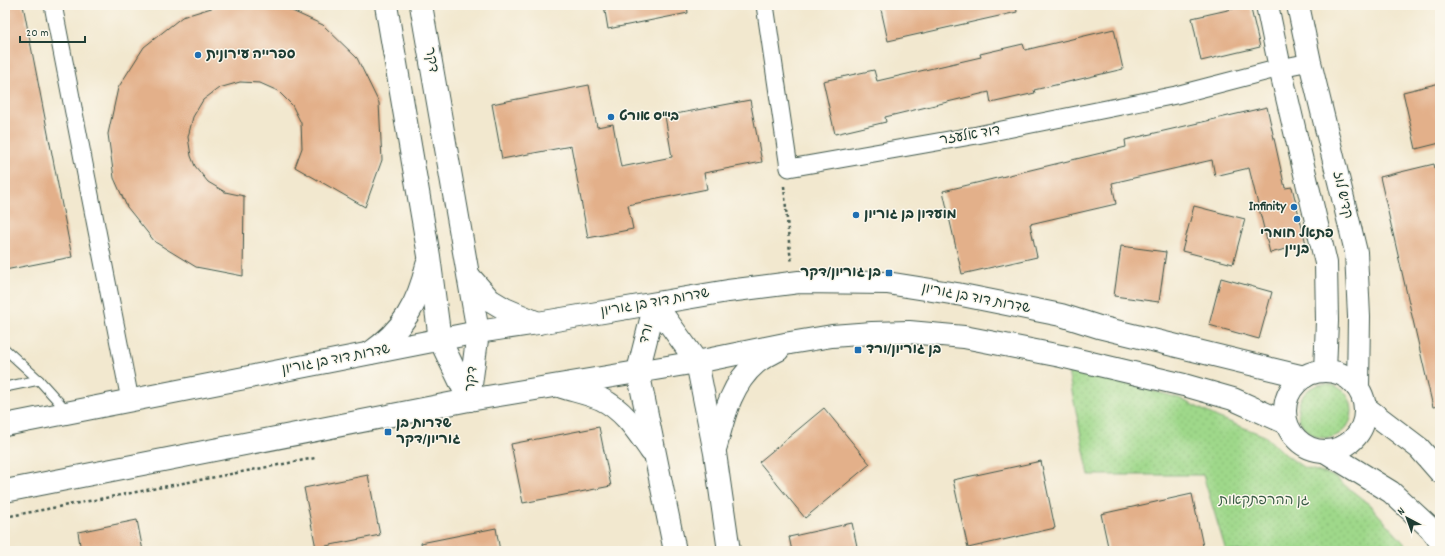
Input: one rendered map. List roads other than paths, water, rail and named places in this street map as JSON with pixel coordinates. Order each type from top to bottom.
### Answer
[{"type":"main road","name":"דקר","points":[[386,5],[429,256],[440,340],[469,400]]},
{"type":"main road","name":"דקר","points":[[421,5],[478,332],[469,400]]},
{"type":"main road","points":[[1267,5],[1280,68],[1326,263],[1327,321],[1325,371]]},
{"type":"main road","name":"קדיש לוז","points":[[1298,5],[1310,62],[1356,252],[1362,397]]},
{"type":"main road","points":[[368,354],[385,343],[402,325],[413,305],[422,283],[429,256]]},
{"type":"main road","points":[[468,275],[490,300],[505,309],[538,323]]},
{"type":"main road","name":"שדרות דוד בן גוריון","points":[[5,425],[478,332],[728,291],[799,282],[887,283],[957,294],[1061,316],[1099,327],[1304,377]]},
{"type":"main road","name":"ורד","points":[[655,304],[697,362],[715,453],[729,551]]},
{"type":"main road","name":"ורד","points":[[655,304],[638,371],[675,551]]},
{"type":"main road","points":[[5,491],[469,400],[697,362],[832,336],[909,332],[964,337],[1061,356],[1184,385],[1233,399],[1286,423]]},
{"type":"main road","points":[[715,453],[728,404],[735,388],[757,362],[790,343]]},
{"type":"main road","points":[[1362,397],[1365,420],[1360,432],[1351,443],[1339,449],[1326,452],[1313,450],[1301,444],[1292,435],[1286,423],[1285,410],[1287,397],[1294,386],[1304,377],[1314,372],[1325,371],[1344,375],[1352,381],[1362,397],[1419,448],[1440,472]]},
{"type":"main road","points":[[557,386],[600,399],[613,406],[626,417],[656,458]]},
{"type":"main road","points":[[1326,452],[1391,492],[1430,528],[1440,541]]},
{"type":"street","points":[[53,5],[130,400]]},
{"type":"street","name":"דוד אלעזר","points":[[765,5],[789,168],[977,135],[1176,96],[1280,68],[1310,62]]},
{"type":"lane","points":[[5,349],[9,357],[39,380],[68,412]]},
{"type":"lane","points":[[5,387],[39,380]]},
{"type":"place","name":"ספרייה עירונית","points":[[198,55]]},
{"type":"place","name":"בי\"ס אורט","points":[[611,117]]},
{"type":"place","name":"Infinity","points":[[1294,207]]},
{"type":"place","name":"מועדון בן גוריון","points":[[856,215]]},
{"type":"place","name":"פתאל חומרי בניין","points":[[1297,219]]},
{"type":"place","name":"בן גוריון/דקר","points":[[889,273]]},
{"type":"place","name":"בן גוריון/ורד","points":[[858,350]]},
{"type":"place","name":"שדרות בן גוריון/דקר","points":[[388,432]]},
{"type":"park label","name":"גן ההרפתקאות","points":[[1264,501]]}]
